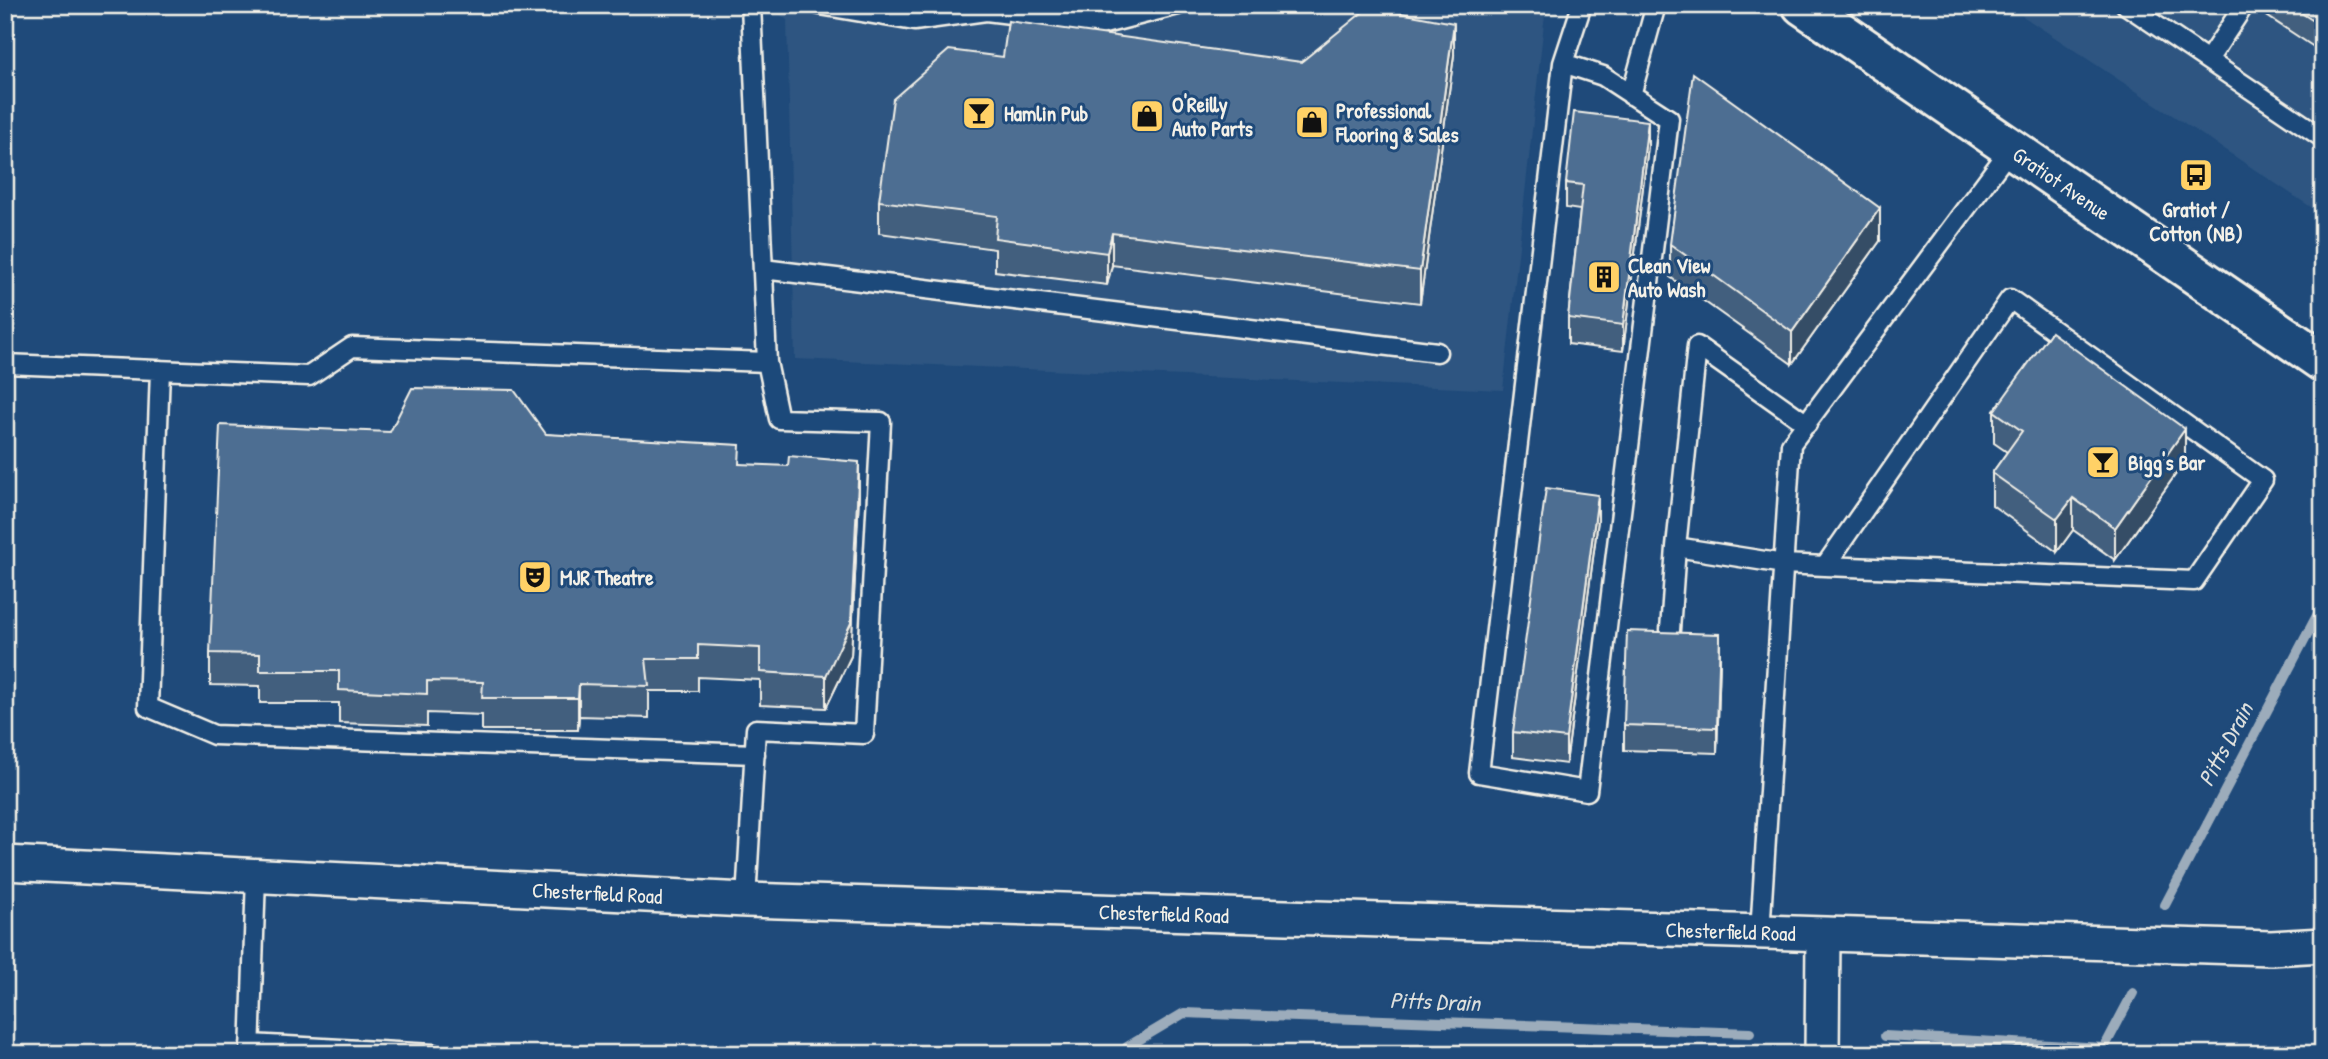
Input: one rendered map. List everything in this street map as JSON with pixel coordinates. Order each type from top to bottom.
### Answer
[{"type":"main road","name":"Gratiot Avenue","points":[[1802,5],[2323,362]]},
{"type":"street","name":"Chesterfield Road","points":[[5,863],[746,900],[1823,936],[2123,941],[2271,948],[2323,946]]},
{"type":"street","points":[[1822,1054],[1823,936]]},
{"type":"lane","points":[[746,900],[756,729],[864,734],[881,422],[779,419],[767,362],[751,5]]},
{"type":"lane","points":[[820,5],[914,21],[986,11],[1100,24],[1178,5]]},
{"type":"lane","points":[[1563,63],[1603,76],[1669,119],[1587,791],[1479,773],[1563,63],[1581,5]]},
{"type":"lane","points":[[1631,95],[1656,5]]},
{"type":"lane","points":[[2126,5],[2323,138]]},
{"type":"lane","points":[[2208,60],[2241,10]]},
{"type":"lane","points":[[1760,933],[1791,444],[2011,148]]},
{"type":"lane","points":[[763,269],[1437,352]]},
{"type":"lane","points":[[1676,547],[1784,564],[1825,566],[2194,581],[2263,480],[2010,299],[1825,566]]},
{"type":"lane","points":[[1670,630],[1697,346],[1807,424]]},
{"type":"lane","points":[[5,364],[309,376],[352,347],[767,362]]},
{"type":"lane","points":[[160,370],[148,707],[214,734],[755,754]]},
{"type":"lane","points":[[256,876],[250,1049],[433,1054]]},
{"type":"shaded area","points":[[767,5],[1546,5],[1503,390],[795,359],[787,20]]},
{"type":"shaded area","points":[[2006,5],[2323,5],[2323,215]]},
{"type":"building","points":[[2289,5],[2323,5],[2323,27]]},
{"type":"building","points":[[1369,7],[1454,23],[1420,271],[1112,233],[1107,253],[995,238],[997,216],[879,201],[893,99],[949,50],[1003,57],[1008,21],[1301,62]]},
{"type":"building","points":[[1693,73],[1880,208],[1792,332],[1670,244]]},
{"type":"building","name":"Clean View Auto Wash","points":[[1574,112],[1648,121],[1623,325],[1568,318],[1583,185],[1566,183]]},
{"type":"building","name":"Bigg's Bar","points":[[2051,332],[2185,429],[2115,528],[2073,498],[2057,519],[1992,473],[2022,431],[1994,411]]},
{"type":"building","name":"MJR Theatre","points":[[412,388],[514,390],[546,434],[740,445],[739,464],[788,466],[789,456],[859,462],[851,623],[826,676],[760,672],[760,648],[698,645],[698,659],[646,659],[649,686],[579,684],[578,698],[482,698],[483,682],[427,681],[427,694],[339,690],[339,671],[260,671],[260,654],[210,653],[220,425],[390,432]]},
{"type":"building","points":[[1546,488],[1598,495],[1566,738],[1513,732]]},
{"type":"building","points":[[1627,631],[1720,634],[1717,728],[1624,725]]},
{"type":"waterway","name":"Pitts Drain","points":[[2165,905],[2323,604]]},
{"type":"waterway","name":"Pitts Drain","points":[[1885,1036],[2104,1048],[2133,993]]},
{"type":"waterway","name":"Pitts Drain","points":[[1127,1047],[1184,1013],[1750,1033]]},
{"type":"place","name":"Hamlin Pub","points":[[979,113]]},
{"type":"place","name":"O'Reilly Auto Parts","points":[[1147,116]]},
{"type":"place","name":"Professional Flooring & Sales","points":[[1312,122]]},
{"type":"place","name":"Gratiot / Cotton (NB)","points":[[2196,175]]},
{"type":"place","name":"Clean View Auto Wash","points":[[1604,277]]},
{"type":"place","name":"Bigg's Bar","points":[[2103,462]]},
{"type":"place","name":"MJR Theatre","points":[[535,577]]}]
